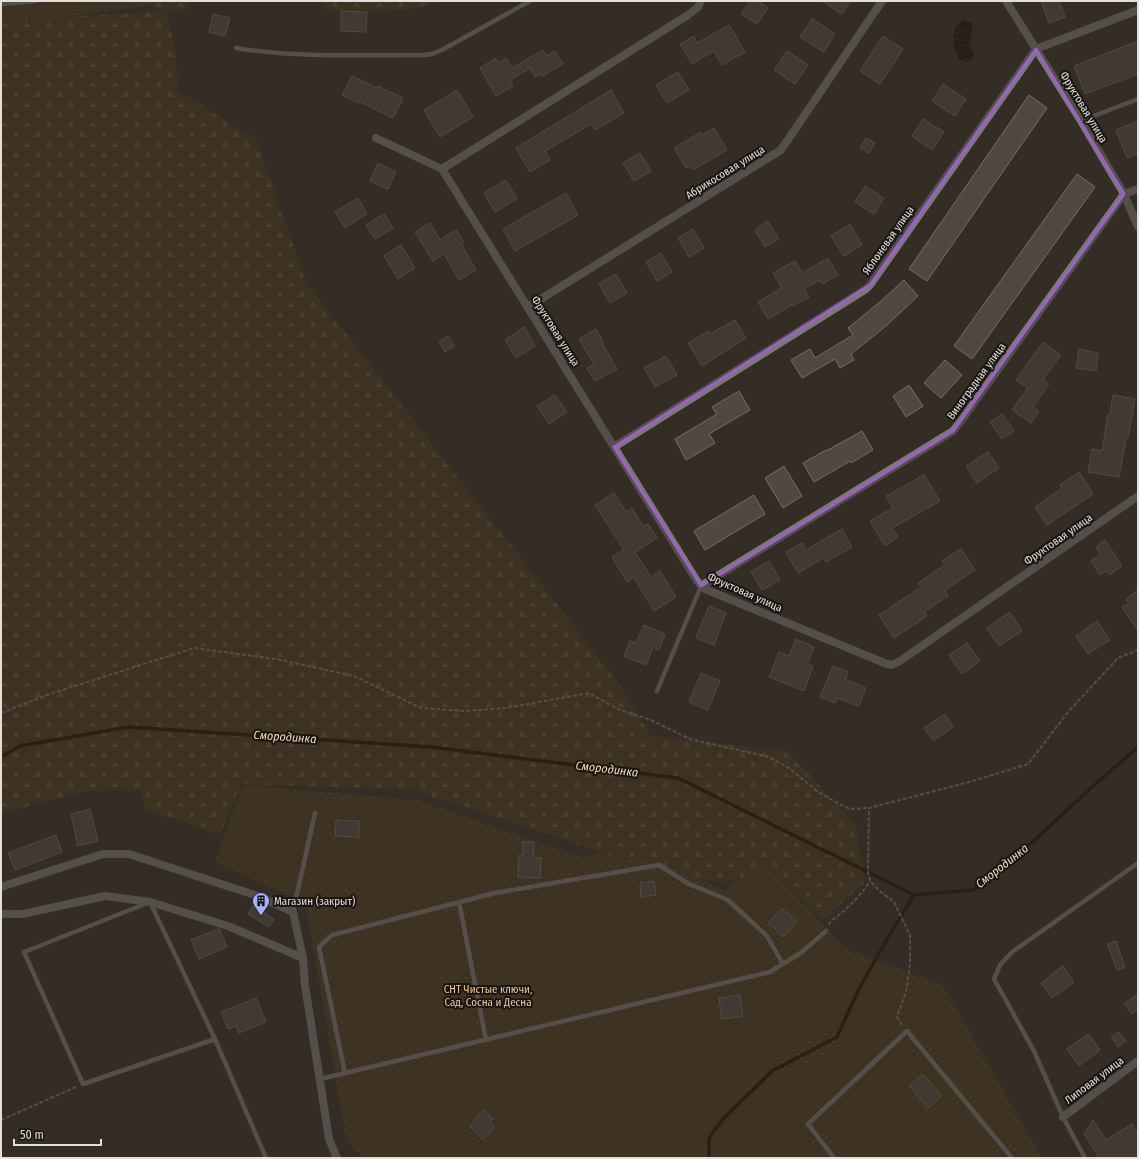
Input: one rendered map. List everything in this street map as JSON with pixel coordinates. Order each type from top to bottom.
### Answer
[{"type":"street","points":[[376,138],[442,169],[688,15],[698,7],[701,1]]},
{"type":"street","name":"Абрикосовая улица","points":[[528,307],[781,150],[882,1]]},
{"type":"street","name":"Фруктовая улица","points":[[1006,1],[1081,121],[1124,194],[1138,228]]},
{"type":"street","points":[[1036,49],[1138,10]]},
{"type":"street","name":"Яблоневая улица","points":[[614,447],[862,292],[870,285],[1036,49]]},
{"type":"street","name":"Фруктовая улица","points":[[442,169],[701,586],[892,665],[900,661],[1138,496]]},
{"type":"street","points":[[1124,194],[1138,189]]},
{"type":"street","name":"Виноградная улица","points":[[701,586],[953,430],[961,422],[1124,194]]},
{"type":"street","points":[[1,887],[104,854],[129,854],[258,896],[293,912],[303,958],[305,985],[329,1139],[337,1158]]},
{"type":"street","points":[[1,914],[23,914],[105,896],[150,902],[228,926],[303,958]]},
{"type":"street","name":"Липовая улица","points":[[1063,1117],[1138,1061]]},
{"type":"lane","points":[[1,4],[36,1]]},
{"type":"lane","points":[[236,48],[267,53],[362,56],[432,54],[442,50],[530,1]]},
{"type":"lane","points":[[1081,121],[1138,99]]},
{"type":"lane","points":[[658,691],[701,586]]},
{"type":"lane","points":[[293,912],[315,813]]},
{"type":"lane","points":[[1085,1158],[1063,1117],[1034,1051],[994,979],[1000,965],[1012,952],[1138,863]]},
{"type":"lane","points":[[345,1074],[319,947],[332,934],[494,893],[659,865],[689,884],[728,900],[767,936],[783,964]]},
{"type":"lane","points":[[216,1039],[83,1084],[24,952],[150,902],[216,1039],[266,1158]]},
{"type":"lane","points":[[459,902],[486,1040]]},
{"type":"lane","points":[[320,1079],[770,972],[802,952],[826,931]]},
{"type":"lane","points":[[834,1158],[808,1124],[907,1032],[1012,1158]]},
{"type":"path","points":[[1,713],[47,694],[194,648],[276,658],[354,676],[420,708],[464,711],[506,708],[589,693],[620,710],[651,720],[690,739],[768,757],[789,768],[818,792],[851,809],[869,808],[974,781],[1028,764],[1068,712],[1118,658],[1138,650]]},
{"type":"path","points":[[869,808],[868,872],[870,881],[894,902],[910,936],[910,964],[906,992],[897,1017],[907,1032]]},
{"type":"path","points":[[826,931],[830,922],[848,908],[861,894],[870,881]]},
{"type":"path","points":[[1,1120],[83,1084]]},
{"type":"highlighted area","points":[[1036,49],[1124,194],[953,431],[701,586],[614,447],[870,285]]},
{"type":"green space","points":[[1,1],[148,1],[149,6],[1,25]]},
{"type":"green space","points":[[148,1],[190,1],[187,9],[167,12],[176,55],[178,91],[256,139],[306,282],[617,681],[651,736],[787,751],[856,825],[864,883],[823,920],[772,870],[720,883],[619,858],[412,790],[241,784],[220,835],[145,809],[141,790],[86,791],[1,813],[1,21],[165,11],[149,6]]},
{"type":"green space","points":[[319,1],[440,1],[410,10],[326,11]]},
{"type":"green space","name":"СНТ Чистые ключи, Сад, Сосна и Десна","points":[[243,785],[417,800],[583,857],[623,843],[724,890],[762,859],[844,948],[943,985],[1042,1158],[362,1158],[346,1138],[309,924],[303,902],[215,862]]},
{"type":"water","points":[[964,20],[973,23],[970,44],[974,55],[969,63],[958,59],[953,40],[955,27]]},
{"type":"building","points":[[750,1],[758,1],[768,8],[757,24],[741,14]]},
{"type":"building","points":[[822,1],[850,1],[842,14]]},
{"type":"building","points":[[1041,1],[1059,1],[1065,17],[1049,23]]},
{"type":"building","points":[[341,11],[367,12],[366,32],[341,31]]},
{"type":"building","points":[[213,14],[230,18],[225,36],[209,32]]},
{"type":"building","points":[[812,19],[835,34],[824,52],[800,37]]},
{"type":"building","points":[[729,25],[745,52],[722,65],[714,51],[692,64],[680,44],[694,36],[697,43]]},
{"type":"building","points":[[883,36],[903,49],[880,84],[860,71]]},
{"type":"building","points":[[1138,41],[1138,74],[1085,94],[1074,66]]},
{"type":"building","points":[[543,50],[546,56],[555,51],[563,64],[542,76],[541,74],[535,77],[530,68],[510,80],[513,86],[496,96],[480,68],[496,58],[499,63],[506,58],[512,68]]},
{"type":"building","points":[[787,51],[808,65],[795,84],[774,70]]},
{"type":"building","points":[[678,72],[689,90],[667,103],[656,85]]},
{"type":"building","points":[[352,76],[403,98],[393,118],[359,101],[358,103],[342,95]]},
{"type":"building","points":[[943,84],[966,99],[955,116],[932,101]]},
{"type":"building","points":[[457,90],[473,117],[440,137],[424,110]]},
{"type":"building","points":[[611,90],[624,113],[595,130],[591,124],[545,151],[550,160],[530,172],[516,148]]},
{"type":"building","points":[[1029,95],[1047,108],[927,281],[909,269]]},
{"type":"building","points":[[923,119],[944,132],[932,150],[912,136]]},
{"type":"building","points":[[1138,121],[1138,154],[1127,158],[1116,130]]},
{"type":"building","points":[[714,128],[727,150],[693,170],[690,166],[686,168],[674,148],[701,132],[702,135]]},
{"type":"building","points":[[866,138],[875,143],[869,153],[860,148]]},
{"type":"building","points":[[640,153],[651,171],[634,181],[623,163]]},
{"type":"building","points":[[378,163],[396,172],[388,189],[370,181]]},
{"type":"building","points":[[1077,174],[1095,187],[972,359],[954,346]]},
{"type":"building","points":[[506,180],[517,199],[495,212],[484,193]]},
{"type":"building","points":[[865,186],[884,198],[874,214],[855,202]]},
{"type":"building","points":[[566,193],[578,215],[515,251],[503,229]]},
{"type":"building","points":[[358,198],[367,214],[345,228],[335,212]]},
{"type":"building","points":[[384,214],[393,228],[375,239],[366,225]]},
{"type":"building","points":[[768,221],[779,239],[765,247],[755,230]]},
{"type":"building","points":[[430,223],[440,240],[456,230],[464,242],[461,244],[476,270],[459,280],[444,254],[433,261],[415,232]]},
{"type":"building","points":[[850,224],[862,245],[844,256],[831,236]]},
{"type":"building","points":[[693,229],[704,248],[689,257],[678,238]]},
{"type":"building","points":[[401,245],[415,268],[398,279],[384,256]]},
{"type":"building","points":[[661,253],[672,272],[657,281],[646,262]]},
{"type":"building","points":[[828,258],[838,275],[822,284],[820,280],[804,289],[809,297],[768,319],[758,302],[782,288],[773,273],[795,261],[802,273]]},
{"type":"building","points":[[616,274],[627,293],[610,303],[599,284]]},
{"type":"building","points":[[904,280],[918,296],[886,326],[851,354],[854,360],[840,368],[835,359],[802,378],[791,360],[810,349],[815,358],[853,335],[848,328]]},
{"type":"building","points":[[735,320],[746,338],[702,366],[688,343],[708,331],[710,334]]},
{"type":"building","points":[[524,327],[535,346],[516,358],[505,340]]},
{"type":"building","points":[[596,329],[617,369],[595,381],[587,368],[594,364],[579,339]]},
{"type":"building","points":[[448,336],[454,346],[445,352],[439,341]]},
{"type":"building","points":[[1043,342],[1061,355],[1043,379],[1049,384],[1033,407],[1039,411],[1031,423],[1012,410],[1028,388],[1016,380]]},
{"type":"building","points":[[1079,349],[1098,353],[1096,371],[1076,368]]},
{"type":"building","points":[[666,356],[677,375],[655,387],[644,368]]},
{"type":"building","points":[[945,360],[962,375],[941,398],[924,383]]},
{"type":"building","points":[[909,385],[923,406],[906,417],[893,396]]},
{"type":"building","points":[[739,391],[750,410],[709,434],[715,443],[686,460],[675,439],[717,414],[712,407]]},
{"type":"building","points":[[555,395],[567,412],[549,424],[537,406]]},
{"type":"building","points":[[1113,395],[1135,399],[1119,477],[1088,472],[1092,449],[1102,451],[1108,414],[1110,414]]},
{"type":"building","points":[[1002,414],[1014,431],[1002,439],[990,422]]},
{"type":"building","points":[[862,431],[873,450],[851,463],[850,461],[814,482],[803,463]]},
{"type":"building","points":[[988,452],[999,468],[977,483],[966,466]]},
{"type":"building","points":[[784,466],[802,496],[783,508],[765,478]]},
{"type":"building","points":[[1079,472],[1093,494],[1047,525],[1035,507],[1062,488],[1060,485]]},
{"type":"building","points":[[924,475],[940,501],[892,528],[898,537],[885,546],[870,521],[893,508],[886,496]]},
{"type":"building","points":[[614,493],[626,512],[632,508],[643,526],[648,524],[657,538],[635,552],[651,577],[660,571],[676,597],[654,611],[634,578],[627,582],[612,557],[624,550],[595,505]]},
{"type":"building","points":[[754,495],[765,514],[705,550],[694,531]]},
{"type":"building","points":[[842,529],[852,547],[826,562],[823,558],[798,573],[786,552],[802,543],[806,550]]},
{"type":"building","points":[[1105,540],[1122,566],[1109,575],[1106,571],[1100,575],[1091,561],[1100,554],[1096,547]]},
{"type":"building","points":[[961,549],[975,570],[945,590],[948,596],[924,612],[927,616],[894,638],[879,615],[921,587],[918,583],[945,565],[942,561]]},
{"type":"building","points":[[769,561],[780,580],[762,590],[751,572]]},
{"type":"building","points":[[1138,590],[1138,631],[1122,607],[1129,603],[1126,599]]},
{"type":"building","points":[[709,606],[726,613],[714,645],[696,638]]},
{"type":"building","points":[[1010,612],[1022,631],[999,646],[987,628]]},
{"type":"building","points":[[1097,621],[1110,640],[1088,654],[1076,636]]},
{"type":"building","points":[[644,625],[665,634],[659,650],[653,647],[646,665],[624,656],[630,641],[636,643]]},
{"type":"building","points":[[796,639],[814,647],[807,664],[813,666],[804,691],[769,677],[779,652],[789,656]]},
{"type":"building","points":[[967,643],[980,661],[962,674],[949,655]]},
{"type":"building","points":[[833,666],[848,672],[845,679],[866,688],[859,706],[837,698],[835,703],[820,697]]},
{"type":"building","points":[[701,673],[720,681],[708,710],[689,702]]},
{"type":"building","points":[[945,714],[953,727],[933,741],[924,728]]},
{"type":"building","points":[[90,809],[98,841],[78,846],[71,814]]},
{"type":"building","points":[[336,820],[359,821],[359,837],[335,836]]},
{"type":"building","points":[[56,835],[62,852],[15,870],[8,853]]},
{"type":"building","points":[[523,842],[534,842],[533,858],[541,858],[540,878],[518,877],[519,855],[523,855]]},
{"type":"building","points":[[654,881],[656,895],[641,897],[640,883]]},
{"type":"building","name":"Магазин (закрыт)","points":[[253,906],[274,919],[269,927],[248,914]]},
{"type":"building","points":[[782,908],[797,922],[783,937],[768,923]]},
{"type":"building","points":[[220,929],[227,947],[199,959],[191,940]]},
{"type":"building","points":[[1116,941],[1125,967],[1117,970],[1107,944]]},
{"type":"building","points":[[1063,966],[1074,982],[1052,998],[1041,983]]},
{"type":"building","points":[[1138,994],[1138,1010],[1132,1014],[1124,1004]]},
{"type":"building","points":[[740,995],[743,1016],[722,1019],[719,998]]},
{"type":"building","points":[[256,998],[266,1022],[239,1033],[236,1026],[228,1029],[221,1012]]},
{"type":"building","points":[[1119,1032],[1126,1041],[1118,1047],[1111,1037]]},
{"type":"building","points":[[1088,1034],[1100,1050],[1079,1066],[1067,1049]]},
{"type":"building","points":[[923,1074],[942,1096],[928,1108],[909,1086]]},
{"type":"building","points":[[483,1110],[493,1119],[490,1123],[495,1127],[483,1140],[470,1127],[474,1122],[473,1121]]},
{"type":"building","points":[[1093,1120],[1106,1140],[1132,1124],[1138,1134],[1138,1158],[1099,1158],[1084,1134]]},
{"type":"waterway","name":"Смородинка","points":[[1,757],[20,746],[128,727],[431,747],[678,778],[914,895],[973,890],[1014,859],[1138,747]]},
{"type":"waterway","points":[[709,1158],[709,1138],[722,1120],[772,1071],[837,1037],[859,989],[914,895]]},
{"type":"place","name":"Магазин (закрыт)","points":[[261,916]]}]
